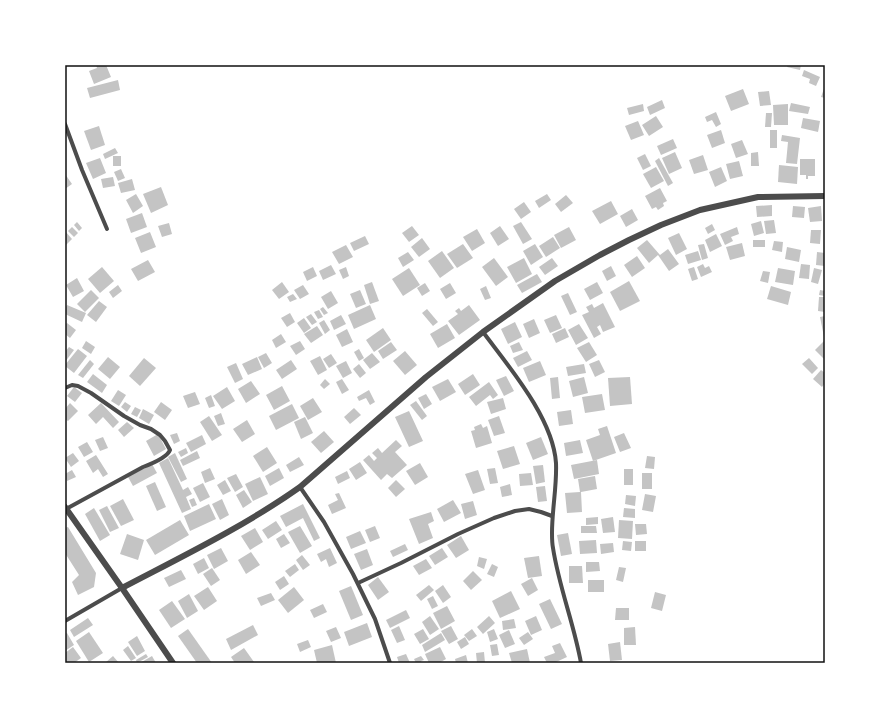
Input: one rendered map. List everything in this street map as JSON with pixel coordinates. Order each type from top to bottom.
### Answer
[{"type":"street","points":[[65,124],[82,170],[107,229]]},
{"type":"street","points":[[65,621],[122,588],[248,521],[278,503],[300,487],[426,377],[483,332],[555,281],[600,255],[655,228],[700,210],[758,197],[825,196]]},
{"type":"street","points":[[483,332],[518,380],[542,417],[551,440],[556,462],[552,516],[552,546],[581,663]]},
{"type":"street","points":[[65,388],[78,386],[91,393],[124,416],[160,435],[170,450],[168,454],[152,463],[143,466],[65,508],[173,663]]},
{"type":"street","points":[[300,487],[324,522],[358,583],[375,619],[390,663]]},
{"type":"street","points":[[358,583],[494,518],[515,511],[529,509],[552,516]]},
{"type":"building","points":[[96,65],[106,65],[111,77],[94,84],[89,71],[97,68]]},
{"type":"building","points":[[788,65],[801,65],[800,70],[787,67]]},
{"type":"building","points":[[804,70],[820,77],[816,86],[809,83],[810,79],[802,76]]},
{"type":"building","points":[[118,80],[120,90],[90,98],[87,88]]},
{"type":"building","points":[[825,86],[825,98],[821,97]]},
{"type":"building","points":[[743,89],[749,104],[731,111],[725,96]]},
{"type":"building","points":[[769,91],[771,105],[760,106],[758,92]]},
{"type":"building","points":[[662,100],[665,108],[650,115],[647,107]]},
{"type":"building","points":[[791,103],[810,107],[808,114],[789,111]]},
{"type":"building","points":[[643,104],[644,111],[629,115],[627,108]]},
{"type":"building","points":[[788,104],[788,125],[774,125],[773,105]]},
{"type":"building","points":[[716,112],[721,124],[716,127],[712,120],[707,122],[705,117]]},
{"type":"building","points":[[766,113],[772,113],[771,127],[765,127]]},
{"type":"building","points":[[656,116],[663,127],[649,136],[642,125]]},
{"type":"building","points":[[803,118],[820,121],[818,132],[801,128]]},
{"type":"building","points":[[638,121],[644,135],[631,140],[625,126]]},
{"type":"building","points":[[99,126],[105,145],[91,150],[84,131]]},
{"type":"building","points":[[721,130],[725,143],[712,148],[707,135]]},
{"type":"building","points":[[770,130],[777,130],[777,148],[770,148]]},
{"type":"building","points":[[782,135],[800,138],[797,164],[786,163],[788,142],[781,141]]},
{"type":"building","points":[[673,139],[677,148],[661,155],[657,146]]},
{"type":"building","points":[[742,140],[748,154],[736,158],[731,144]]},
{"type":"building","points":[[115,148],[118,153],[105,159],[103,154]]},
{"type":"building","points":[[675,152],[682,168],[669,174],[662,158]]},
{"type":"building","points":[[758,152],[759,166],[751,166],[751,153]]},
{"type":"building","points":[[645,154],[651,166],[643,170],[637,158]]},
{"type":"building","points":[[703,155],[708,170],[694,174],[689,160]]},
{"type":"building","points":[[113,156],[121,156],[121,166],[113,166]]},
{"type":"building","points":[[100,158],[106,173],[93,179],[86,163]]},
{"type":"building","points":[[659,158],[673,183],[668,186],[655,161]]},
{"type":"building","points":[[800,159],[815,159],[815,176],[808,176],[808,179],[806,179],[806,175],[800,175]]},
{"type":"building","points":[[739,161],[743,176],[730,179],[726,164]]},
{"type":"building","points":[[779,165],[798,167],[797,184],[778,182]]},
{"type":"building","points":[[656,167],[664,181],[651,188],[643,174]]},
{"type":"building","points":[[721,167],[727,181],[715,187],[709,172]]},
{"type":"building","points":[[121,169],[125,178],[118,181],[114,172]]},
{"type":"building","points":[[65,174],[72,184],[65,189]]},
{"type":"building","points":[[113,177],[115,186],[103,188],[101,179]]},
{"type":"building","points":[[132,179],[135,190],[121,193],[118,183]]},
{"type":"building","points":[[161,187],[168,205],[151,213],[143,194]]},
{"type":"building","points":[[660,188],[667,201],[663,203],[664,206],[658,210],[656,207],[652,209],[645,196]]},
{"type":"building","points":[[136,194],[143,206],[133,213],[126,200]]},
{"type":"building","points":[[547,194],[551,200],[539,208],[535,201]]},
{"type":"building","points":[[566,195],[573,203],[561,212],[555,204]]},
{"type":"building","points":[[611,201],[618,214],[600,224],[592,211]]},
{"type":"building","points":[[524,202],[531,212],[521,219],[514,209]]},
{"type":"building","points":[[772,205],[772,216],[757,217],[756,206]]},
{"type":"building","points":[[793,206],[805,207],[804,218],[792,217]]},
{"type":"building","points":[[821,206],[822,221],[810,222],[808,208]]},
{"type":"building","points":[[632,209],[638,220],[626,227],[620,216]]},
{"type":"building","points":[[142,213],[147,227],[131,233],[126,219]]},
{"type":"building","points":[[774,220],[776,233],[766,234],[764,221]]},
{"type":"building","points":[[761,221],[764,233],[754,236],[751,224]]},
{"type":"building","points":[[77,222],[82,228],[79,231],[74,225]]},
{"type":"building","points":[[521,222],[532,239],[523,244],[513,226]]},
{"type":"building","points":[[169,223],[172,234],[162,237],[158,226]]},
{"type":"building","points":[[712,224],[715,230],[708,234],[705,228]]},
{"type":"building","points":[[412,226],[419,235],[409,242],[402,233]]},
{"type":"building","points":[[500,226],[509,239],[498,246],[490,233]]},
{"type":"building","points":[[72,227],[78,233],[74,237],[68,231]]},
{"type":"building","points":[[569,227],[576,240],[561,248],[554,235]]},
{"type":"building","points":[[737,227],[739,234],[731,237],[733,241],[725,245],[720,234]]},
{"type":"building","points":[[477,229],[485,243],[472,251],[463,237]]},
{"type":"building","points":[[811,230],[821,230],[820,244],[810,243]]},
{"type":"building","points":[[65,231],[72,239],[66,245],[65,244]]},
{"type":"building","points":[[150,232],[156,247],[141,253],[135,238]]},
{"type":"building","points":[[679,233],[687,249],[676,255],[668,238]]},
{"type":"building","points":[[716,234],[722,246],[710,252],[705,240]]},
{"type":"building","points":[[365,236],[369,244],[354,251],[350,243]]},
{"type":"building","points":[[553,237],[560,248],[546,257],[539,246]]},
{"type":"building","points":[[422,238],[430,249],[419,257],[411,247]]},
{"type":"building","points":[[647,240],[660,255],[668,249],[679,264],[669,271],[658,255],[649,263],[637,248]]},
{"type":"building","points":[[753,240],[765,240],[765,247],[753,247]]},
{"type":"building","points":[[774,241],[783,242],[782,252],[772,250]]},
{"type":"building","points":[[742,243],[745,256],[730,260],[726,247]]},
{"type":"building","points":[[463,244],[473,258],[457,268],[447,254]]},
{"type":"building","points":[[535,244],[543,257],[531,265],[523,251]]},
{"type":"building","points":[[704,244],[708,258],[702,260],[698,245]]},
{"type":"building","points":[[346,245],[353,257],[339,264],[332,252]]},
{"type":"building","points":[[787,247],[801,250],[799,262],[785,259]]},
{"type":"building","points":[[442,251],[454,268],[440,278],[428,261]]},
{"type":"building","points":[[698,251],[701,260],[688,264],[685,255]]},
{"type":"building","points":[[408,252],[414,260],[403,267],[398,258]]},
{"type":"building","points":[[817,252],[825,253],[825,266],[816,265]]},
{"type":"building","points":[[637,256],[645,268],[632,277],[624,265]]},
{"type":"building","points":[[494,258],[508,277],[496,286],[482,267]]},
{"type":"building","points":[[524,258],[532,274],[516,283],[507,267]]},
{"type":"building","points":[[552,258],[558,266],[545,275],[539,267]]},
{"type":"building","points":[[148,260],[155,272],[138,281],[131,269]]},
{"type":"building","points":[[703,264],[705,268],[709,266],[712,272],[701,277],[697,267]]},
{"type":"building","points":[[801,264],[810,265],[809,279],[799,278]]},
{"type":"building","points":[[331,265],[336,274],[323,280],[319,271]]},
{"type":"building","points":[[611,266],[616,276],[607,281],[602,271]]},
{"type":"building","points":[[102,267],[114,281],[100,293],[88,279]]},
{"type":"building","points":[[313,267],[317,276],[307,281],[303,272]]},
{"type":"building","points":[[346,267],[349,276],[343,279],[339,270]]},
{"type":"building","points":[[694,267],[698,279],[692,281],[688,269]]},
{"type":"building","points":[[409,268],[420,285],[403,296],[392,279]]},
{"type":"building","points":[[778,268],[795,271],[793,285],[775,282]]},
{"type":"building","points":[[814,268],[822,270],[818,284],[811,282]]},
{"type":"building","points":[[763,271],[770,272],[768,283],[760,281]]},
{"type":"building","points":[[537,274],[542,282],[522,293],[517,285]]},
{"type":"building","points":[[77,278],[84,291],[73,297],[66,285]]},
{"type":"building","points":[[629,281],[640,301],[620,311],[610,292]]},
{"type":"building","points":[[282,282],[289,292],[279,299],[272,290]]},
{"type":"building","points":[[372,282],[379,301],[370,304],[364,285]]},
{"type":"building","points":[[597,282],[603,293],[590,300],[584,289]]},
{"type":"building","points":[[425,283],[430,291],[422,296],[417,288]]},
{"type":"building","points":[[450,283],[456,293],[446,299],[440,289]]},
{"type":"building","points":[[118,285],[122,291],[113,298],[109,292]]},
{"type":"building","points":[[303,285],[309,294],[300,299],[294,290]]},
{"type":"building","points":[[486,286],[491,298],[485,300],[480,289]]},
{"type":"building","points":[[771,286],[791,292],[788,305],[767,299]]},
{"type":"building","points":[[91,290],[99,298],[85,312],[77,304]]},
{"type":"building","points":[[360,290],[366,304],[356,308],[350,294]]},
{"type":"building","points":[[820,290],[825,291],[825,296],[819,295]]},
{"type":"building","points":[[331,291],[338,303],[328,309],[321,297]]},
{"type":"building","points":[[568,293],[577,312],[570,315],[561,296]]},
{"type":"building","points":[[293,294],[297,299],[290,302],[287,297]]},
{"type":"building","points":[[819,297],[825,297],[825,312],[818,311]]},
{"type":"building","points":[[99,301],[107,307],[96,322],[87,315]]},
{"type":"building","points":[[603,303],[615,327],[603,332],[600,325],[597,327],[601,334],[594,338],[582,315],[589,312],[586,307],[592,304],[594,308]]},
{"type":"building","points":[[67,305],[86,313],[82,322],[65,314]]},
{"type":"building","points":[[370,305],[376,319],[354,329],[348,315]]},
{"type":"building","points":[[469,305],[480,320],[459,335],[448,321],[458,314],[455,311],[459,308],[461,311]]},
{"type":"building","points":[[323,307],[328,313],[324,315],[320,309]]},
{"type":"building","points":[[427,309],[438,322],[433,326],[422,313]]},
{"type":"building","points":[[319,310],[323,317],[318,319],[314,312]]},
{"type":"building","points":[[290,313],[295,322],[287,327],[281,318]]},
{"type":"building","points":[[311,314],[317,322],[312,325],[306,317]]},
{"type":"building","points":[[341,315],[346,324],[334,330],[330,321]]},
{"type":"building","points":[[556,315],[562,328],[550,333],[544,320]]},
{"type":"building","points":[[825,316],[825,337],[824,337],[820,317]]},
{"type":"building","points":[[304,318],[311,328],[304,333],[297,323]]},
{"type":"building","points":[[534,319],[540,333],[529,338],[523,324]]},
{"type":"building","points":[[324,320],[330,330],[325,334],[319,323]]},
{"type":"building","points":[[515,322],[522,337],[508,344],[501,329]]},
{"type":"building","points":[[67,323],[76,330],[70,338],[65,334],[65,325]]},
{"type":"building","points":[[447,324],[455,338],[438,348],[430,334]]},
{"type":"building","points":[[579,324],[588,338],[576,345],[568,330]]},
{"type":"building","points":[[317,326],[323,335],[311,343],[304,334]]},
{"type":"building","points":[[383,328],[391,340],[374,352],[366,340]]},
{"type":"building","points":[[565,328],[569,337],[556,343],[552,334]]},
{"type":"building","points":[[347,329],[353,342],[342,347],[336,335]]},
{"type":"building","points":[[281,334],[286,342],[276,348],[272,340]]},
{"type":"building","points":[[825,340],[825,360],[815,350]]},
{"type":"building","points":[[86,341],[95,347],[91,354],[82,348]]},
{"type":"building","points":[[300,341],[305,349],[296,355],[290,346]]},
{"type":"building","points":[[391,342],[397,350],[383,359],[378,351]]},
{"type":"building","points":[[519,342],[523,350],[513,353],[510,346]]},
{"type":"building","points":[[589,342],[597,355],[586,362],[577,348]]},
{"type":"building","points":[[69,347],[74,350],[65,362],[65,352]]},
{"type":"building","points":[[78,349],[87,356],[74,373],[65,365]]},
{"type":"building","points":[[359,349],[364,358],[359,361],[354,352]]},
{"type":"building","points":[[405,351],[417,365],[405,375],[393,361]]},
{"type":"building","points":[[527,351],[532,360],[518,367],[513,358]]},
{"type":"building","points":[[266,353],[272,363],[264,368],[258,357]]},
{"type":"building","points":[[372,353],[380,362],[370,369],[363,360]]},
{"type":"building","points":[[331,354],[337,363],[329,368],[323,359]]},
{"type":"building","points":[[320,356],[327,370],[318,375],[310,361]]},
{"type":"building","points":[[108,357],[120,367],[110,379],[98,369]]},
{"type":"building","points":[[257,357],[262,369],[248,375],[242,364]]},
{"type":"building","points":[[144,358],[156,368],[140,386],[129,376]]},
{"type":"building","points":[[809,358],[818,368],[812,374],[802,364]]},
{"type":"building","points":[[90,360],[94,364],[83,378],[78,375]]},
{"type":"building","points":[[291,360],[297,369],[282,379],[276,370]]},
{"type":"building","points":[[599,360],[605,372],[595,377],[589,364]]},
{"type":"building","points":[[346,361],[352,373],[343,378],[336,366]]},
{"type":"building","points":[[540,361],[546,375],[529,382],[523,368]]},
{"type":"building","points":[[236,363],[243,379],[235,383],[227,367]]},
{"type":"building","points":[[359,364],[366,373],[360,378],[353,369]]},
{"type":"building","points":[[584,364],[586,373],[568,376],[566,367]]},
{"type":"building","points":[[821,370],[825,373],[825,383],[822,387],[813,379]]},
{"type":"building","points":[[93,374],[107,385],[102,393],[87,382]]},
{"type":"building","points":[[473,374],[480,385],[465,395],[458,384]]},
{"type":"building","points":[[506,376],[514,391],[504,396],[496,380]]},
{"type":"building","points":[[558,377],[560,398],[552,399],[550,378]]},
{"type":"building","points":[[584,377],[588,393],[573,397],[569,381]]},
{"type":"building","points":[[630,377],[632,404],[610,406],[608,378]]},
{"type":"building","points":[[325,379],[330,384],[324,389],[320,385]]},
{"type":"building","points":[[342,379],[349,390],[342,394],[336,382]]},
{"type":"building","points":[[448,379],[456,392],[440,401],[432,387]]},
{"type":"building","points":[[251,381],[260,394],[246,403],[238,389]]},
{"type":"building","points":[[489,382],[498,395],[493,399],[490,395],[476,406],[469,397]]},
{"type":"building","points":[[282,386],[290,401],[274,410],[266,395]]},
{"type":"building","points":[[74,387],[82,393],[75,402],[67,396]]},
{"type":"building","points":[[227,387],[235,401],[222,409],[213,396]]},
{"type":"building","points":[[118,390],[126,395],[119,406],[111,401]]},
{"type":"building","points":[[369,390],[375,402],[370,405],[366,398],[359,401],[357,397]]},
{"type":"building","points":[[195,392],[200,404],[188,408],[183,396]]},
{"type":"building","points":[[426,394],[432,404],[424,409],[418,398]]},
{"type":"building","points":[[602,394],[605,410],[585,413],[582,397]]},
{"type":"building","points":[[211,395],[215,406],[209,408],[205,398]]},
{"type":"building","points":[[313,398],[322,412],[308,420],[300,406]]},
{"type":"building","points":[[503,398],[506,409],[491,414],[487,402]]},
{"type":"building","points":[[416,401],[427,416],[422,420],[410,405]]},
{"type":"building","points":[[125,402],[131,406],[127,412],[121,407]]},
{"type":"building","points":[[161,402],[172,410],[165,420],[154,412]]},
{"type":"building","points":[[70,403],[78,411],[68,421],[65,419],[65,409]]},
{"type":"building","points":[[101,403],[119,422],[113,428],[103,417],[96,424],[88,415]]},
{"type":"building","points":[[292,404],[299,418],[276,430],[269,416]]},
{"type":"building","points":[[135,407],[141,410],[137,417],[131,414]]},
{"type":"building","points":[[354,408],[361,415],[350,424],[344,417]]},
{"type":"building","points":[[143,409],[154,415],[149,424],[139,418]]},
{"type":"building","points":[[571,410],[573,424],[559,426],[557,412]]},
{"type":"building","points":[[409,411],[423,441],[409,447],[395,417]]},
{"type":"building","points":[[221,413],[225,424],[218,426],[214,416]]},
{"type":"building","points":[[209,416],[222,435],[212,441],[200,422]]},
{"type":"building","points":[[499,416],[505,433],[494,436],[488,420]]},
{"type":"building","points":[[305,417],[313,433],[301,439],[294,422]]},
{"type":"building","points":[[247,420],[255,434],[242,442],[233,429]]},
{"type":"building","points":[[127,422],[134,428],[124,437],[118,430]]},
{"type":"building","points":[[481,424],[483,428],[487,426],[492,443],[476,448],[471,431],[475,430],[474,427]]},
{"type":"building","points":[[607,426],[616,453],[593,461],[586,440],[600,435],[598,429]]},
{"type":"building","points":[[324,431],[334,442],[321,453],[311,442]]},
{"type":"building","points":[[177,433],[180,441],[174,444],[170,435]]},
{"type":"building","points":[[624,433],[631,448],[620,452],[614,437]]},
{"type":"building","points":[[158,434],[166,449],[154,456],[146,441]]},
{"type":"building","points":[[202,435],[206,444],[191,452],[186,443]]},
{"type":"building","points":[[103,437],[108,448],[100,451],[95,440]]},
{"type":"building","points":[[541,437],[548,454],[533,460],[526,443]]},
{"type":"building","points":[[396,440],[402,446],[395,452],[407,465],[392,478],[387,474],[381,480],[363,460],[369,455],[374,461],[377,458],[372,453],[378,448],[382,453]]},
{"type":"building","points":[[580,440],[583,453],[566,456],[564,443]]},
{"type":"building","points":[[87,442],[93,452],[84,457],[78,447]]},
{"type":"building","points":[[514,446],[520,464],[503,469],[497,451]]},
{"type":"building","points":[[267,447],[277,463],[263,472],[253,456]]},
{"type":"building","points":[[186,448],[188,453],[181,457],[178,452]]},
{"type":"building","points":[[197,451],[200,458],[183,466],[180,460]]},
{"type":"building","points":[[73,453],[79,461],[71,467],[65,458]]},
{"type":"building","points":[[175,453],[187,479],[181,482],[168,457]]},
{"type":"building","points":[[96,455],[108,474],[103,477],[98,469],[93,473],[86,461]]},
{"type":"building","points":[[647,456],[655,457],[654,469],[645,468]]},
{"type":"building","points":[[299,457],[304,465],[290,472],[286,465]]},
{"type":"building","points":[[168,458],[183,490],[188,487],[192,494],[186,497],[191,509],[182,513],[159,463]]},
{"type":"building","points":[[597,460],[599,474],[574,479],[571,465]]},
{"type":"building","points":[[360,462],[367,473],[356,480],[349,469]]},
{"type":"building","points":[[420,463],[428,477],[415,485],[406,471]]},
{"type":"building","points":[[152,464],[157,473],[133,486],[128,477]]},
{"type":"building","points":[[543,465],[545,482],[536,484],[533,466]]},
{"type":"building","points":[[210,468],[215,479],[205,483],[201,472]]},
{"type":"building","points":[[279,468],[284,478],[270,486],[265,476]]},
{"type":"building","points":[[495,468],[498,483],[490,484],[487,469]]},
{"type":"building","points":[[624,469],[633,469],[633,485],[624,485]]},
{"type":"building","points":[[72,470],[76,477],[67,481],[65,474]]},
{"type":"building","points":[[478,470],[485,490],[473,494],[465,474]]},
{"type":"building","points":[[347,471],[350,478],[338,484],[335,477]]},
{"type":"building","points":[[531,473],[533,485],[520,486],[519,474]]},
{"type":"building","points":[[642,473],[652,473],[652,489],[642,489]]},
{"type":"building","points":[[236,474],[243,487],[235,492],[227,478]]},
{"type":"building","points":[[595,476],[597,489],[581,492],[582,512],[567,513],[565,493],[580,492],[578,479]]},
{"type":"building","points":[[260,477],[268,494],[253,501],[245,484]]},
{"type":"building","points":[[225,480],[231,491],[223,495],[217,485]]},
{"type":"building","points":[[396,480],[405,489],[396,497],[388,488]]},
{"type":"building","points":[[155,482],[166,507],[157,511],[146,486]]},
{"type":"building","points":[[203,483],[210,497],[200,502],[193,488]]},
{"type":"building","points":[[510,484],[512,495],[502,497],[500,487]]},
{"type":"building","points":[[545,486],[547,501],[538,502],[536,487]]},
{"type":"building","points":[[244,490],[252,502],[243,508],[236,495]]},
{"type":"building","points":[[339,493],[346,508],[332,514],[328,505],[338,500],[335,494]]},
{"type":"building","points":[[645,494],[656,496],[653,512],[642,510]]},
{"type":"building","points":[[626,495],[636,496],[635,506],[625,504]]},
{"type":"building","points":[[194,498],[197,505],[192,507],[189,500]]},
{"type":"building","points":[[123,499],[134,520],[121,526],[110,506]]},
{"type":"building","points":[[222,499],[229,515],[220,520],[212,504]]},
{"type":"building","points":[[453,500],[461,513],[444,522],[437,509]]},
{"type":"building","points":[[473,501],[477,515],[465,519],[461,504]]},
{"type":"building","points":[[209,504],[216,519],[190,531],[184,516]]},
{"type":"building","points":[[303,504],[320,538],[314,541],[303,518],[286,527],[280,516]]},
{"type":"building","points":[[107,506],[119,528],[110,532],[99,510]]},
{"type":"building","points":[[94,508],[110,535],[100,541],[85,514]]},
{"type":"building","points":[[624,508],[635,509],[635,518],[623,517]]},
{"type":"building","points":[[431,512],[434,521],[428,524],[433,538],[419,544],[409,519]]},
{"type":"building","points":[[598,517],[598,524],[586,525],[586,518]]},
{"type":"building","points":[[613,517],[615,532],[603,533],[601,519]]},
{"type":"building","points":[[180,520],[189,535],[155,555],[146,540]]},
{"type":"building","points":[[619,520],[633,521],[632,539],[618,538]]},
{"type":"building","points":[[276,521],[282,530],[268,539],[262,530]]},
{"type":"building","points":[[635,524],[646,524],[647,534],[636,535]]},
{"type":"building","points":[[300,526],[312,546],[300,553],[288,532]]},
{"type":"building","points":[[375,526],[380,538],[370,542],[365,530]]},
{"type":"building","points":[[581,526],[596,526],[597,533],[581,533]]},
{"type":"building","points":[[68,527],[96,573],[94,587],[78,595],[72,582],[79,575],[65,553],[65,528]]},
{"type":"building","points":[[255,528],[263,542],[250,550],[241,536]]},
{"type":"building","points":[[360,531],[366,543],[351,549],[346,537]]},
{"type":"building","points":[[568,533],[572,554],[561,556],[557,535]]},
{"type":"building","points":[[127,534],[144,540],[138,560],[120,554]]},
{"type":"building","points":[[284,534],[290,543],[281,548],[276,539]]},
{"type":"building","points":[[461,536],[469,550],[456,558],[447,545]]},
{"type":"building","points":[[596,540],[597,553],[580,554],[579,541]]},
{"type":"building","points":[[623,541],[632,542],[631,551],[622,550]]},
{"type":"building","points":[[635,541],[646,541],[646,551],[635,551]]},
{"type":"building","points":[[613,543],[614,552],[601,554],[600,544]]},
{"type":"building","points":[[405,544],[408,550],[393,557],[390,551]]},
{"type":"building","points":[[221,548],[228,561],[214,569],[207,555]]},
{"type":"building","points":[[330,548],[337,563],[329,567],[326,559],[321,562],[317,554]]},
{"type":"building","points":[[442,548],[448,557],[435,565],[429,556]]},
{"type":"building","points":[[367,549],[373,565],[361,570],[354,554]]},
{"type":"building","points":[[251,552],[260,565],[246,574],[238,560]]},
{"type":"building","points":[[302,555],[310,565],[303,570],[296,560]]},
{"type":"building","points":[[539,556],[542,576],[528,578],[524,558]]},
{"type":"building","points":[[479,557],[487,559],[484,569],[477,566]]},
{"type":"building","points":[[204,558],[209,568],[198,574],[193,564]]},
{"type":"building","points":[[426,559],[432,568],[419,575],[413,566]]},
{"type":"building","points":[[586,562],[599,562],[600,571],[586,572]]},
{"type":"building","points":[[295,564],[299,570],[290,577],[285,571]]},
{"type":"building","points":[[492,564],[498,567],[494,577],[487,574]]},
{"type":"building","points":[[569,566],[582,566],[583,583],[569,583]]},
{"type":"building","points":[[619,567],[626,568],[623,582],[616,580]]},
{"type":"building","points":[[212,568],[220,580],[211,586],[203,574]]},
{"type":"building","points":[[181,570],[186,579],[169,587],[164,578]]},
{"type":"building","points":[[473,571],[482,580],[471,590],[463,581]]},
{"type":"building","points":[[284,576],[289,584],[280,590],[275,582]]},
{"type":"building","points":[[378,577],[389,592],[378,600],[368,585]]},
{"type":"building","points":[[532,578],[538,590],[528,596],[521,584]]},
{"type":"building","points":[[588,580],[604,580],[604,592],[588,592]]},
{"type":"building","points":[[429,585],[434,590],[421,601],[416,595]]},
{"type":"building","points":[[443,585],[451,597],[443,603],[435,591]]},
{"type":"building","points":[[351,586],[363,615],[351,620],[339,591]]},
{"type":"building","points":[[208,587],[217,601],[204,610],[194,596]]},
{"type":"building","points":[[294,587],[304,600],[288,613],[278,600]]},
{"type":"building","points":[[511,591],[520,609],[500,618],[492,601]]},
{"type":"building","points":[[655,592],[666,595],[662,611],[651,608]]},
{"type":"building","points":[[271,593],[275,600],[261,606],[257,598]]},
{"type":"building","points":[[189,594],[198,611],[187,618],[178,601]]},
{"type":"building","points":[[433,596],[438,606],[432,609],[427,599]]},
{"type":"building","points":[[550,599],[562,624],[551,629],[539,604]]},
{"type":"building","points":[[172,601],[185,619],[171,628],[159,610]]},
{"type":"building","points":[[323,604],[327,612],[314,618],[310,610]]},
{"type":"building","points":[[447,606],[455,621],[441,629],[433,613]]},
{"type":"building","points":[[616,608],[629,608],[629,620],[615,620]]},
{"type":"building","points":[[406,610],[410,618],[390,628],[386,620]]},
{"type":"building","points":[[430,616],[439,629],[430,635],[422,622]]},
{"type":"building","points":[[489,616],[495,623],[483,634],[477,627]]},
{"type":"building","points":[[536,616],[542,630],[531,635],[525,621]]},
{"type":"building","points":[[88,618],[93,625],[74,637],[70,630]]},
{"type":"building","points":[[514,619],[516,628],[503,630],[502,621]]},
{"type":"building","points":[[367,623],[372,637],[349,646],[344,632]]},
{"type":"building","points":[[253,625],[258,635],[231,650],[226,639]]},
{"type":"building","points":[[399,626],[405,640],[397,643],[391,630]]},
{"type":"building","points":[[451,626],[458,639],[449,644],[441,631]]},
{"type":"building","points":[[336,627],[341,638],[331,642],[326,631]]},
{"type":"building","points":[[635,627],[636,645],[624,645],[624,628]]},
{"type":"building","points":[[188,629],[212,663],[197,663],[178,636]]},
{"type":"building","points":[[423,629],[429,639],[420,644],[414,634]]},
{"type":"building","points":[[472,629],[477,636],[469,641],[464,635]]},
{"type":"building","points":[[494,629],[498,639],[490,642],[487,632]]},
{"type":"building","points":[[509,630],[515,644],[505,648],[499,635]]},
{"type":"building","points":[[89,632],[103,653],[89,662],[76,641]]},
{"type":"building","points":[[528,632],[533,639],[524,645],[519,638]]},
{"type":"building","points":[[67,633],[74,645],[65,651],[65,634]]},
{"type":"building","points":[[441,633],[445,640],[425,652],[422,645]]},
{"type":"building","points":[[137,636],[145,651],[137,656],[128,642]]},
{"type":"building","points":[[465,637],[469,644],[461,649],[457,642]]},
{"type":"building","points":[[308,640],[311,647],[300,652],[297,644]]},
{"type":"building","points":[[620,642],[622,660],[610,661],[608,644]]},
{"type":"building","points":[[560,643],[567,657],[554,663],[547,663],[544,657],[555,653],[552,646]]},
{"type":"building","points":[[497,644],[499,655],[492,656],[490,645]]},
{"type":"building","points":[[332,645],[336,663],[317,663],[314,650]]},
{"type":"building","points":[[128,646],[136,658],[131,661],[123,650]]},
{"type":"building","points":[[73,647],[81,658],[74,663],[68,663],[65,659],[65,653]]},
{"type":"building","points":[[440,647],[446,659],[439,663],[429,663],[425,654]]},
{"type":"building","points":[[244,648],[254,662],[235,663],[231,657]]},
{"type":"building","points":[[527,649],[530,663],[512,663],[509,653]]},
{"type":"building","points":[[484,652],[485,663],[477,663],[476,653]]},
{"type":"building","points":[[146,654],[148,657],[137,663],[136,660]]},
{"type":"building","points":[[406,654],[410,663],[399,663],[397,657]]},
{"type":"building","points":[[466,655],[468,663],[456,663],[455,659]]},
{"type":"building","points":[[113,656],[119,663],[105,663]]},
{"type":"building","points":[[152,656],[156,663],[140,663]]},
{"type":"building","points":[[421,656],[424,660],[421,661],[422,663],[416,663],[414,659]]}]
